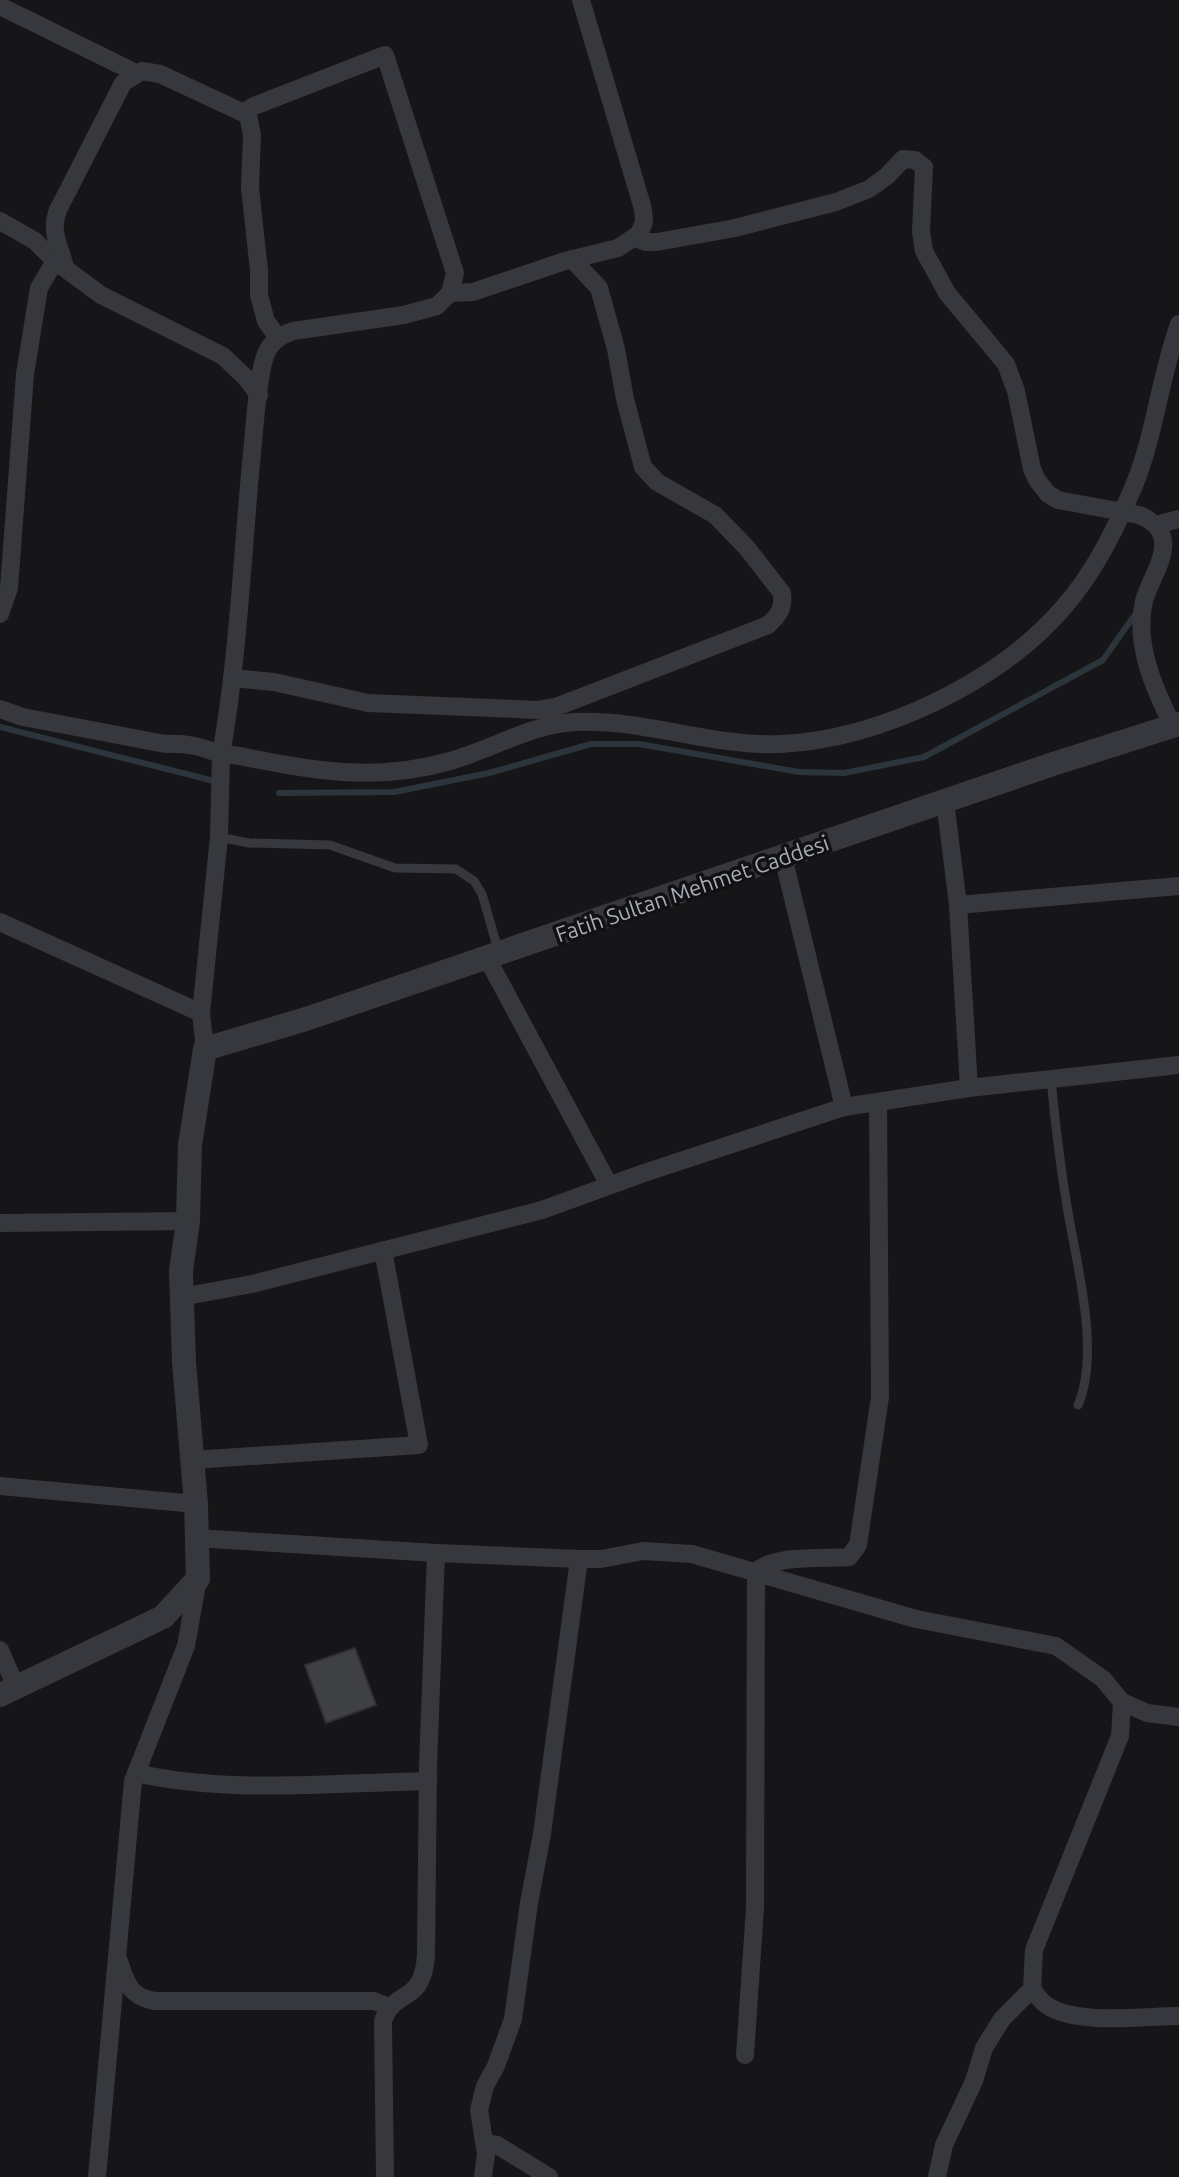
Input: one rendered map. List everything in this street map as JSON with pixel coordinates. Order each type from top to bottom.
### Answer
[{"type":"street","points":[[450,293],[488,288],[572,259],[618,248],[635,238],[644,222],[643,209],[581,0]]},
{"type":"street","points":[[0,6],[136,73]]},
{"type":"street","points":[[97,2177],[133,1781],[186,1646],[198,1579],[181,1271],[188,1221],[190,1145],[205,1049],[201,1013],[219,837],[221,755],[232,678],[264,359],[278,338],[293,331],[437,306],[450,293],[455,273],[385,55],[244,112]]},
{"type":"street","points":[[60,265],[54,237],[55,218],[118,91],[136,73],[160,74],[215,102],[244,112],[252,126],[250,188],[259,295],[266,321],[278,338]]},
{"type":"street","points":[[635,238],[657,242],[735,228],[869,189],[903,159],[921,163],[924,167],[921,232],[924,251],[947,293],[1006,364],[1016,391],[1037,480],[1048,494],[1058,500],[1122,511],[1145,517],[1155,525],[1163,543],[1144,601],[1141,633],[1153,682],[1176,725]]},
{"type":"street","points":[[0,221],[35,241],[60,265],[101,295],[223,356],[259,395]]},
{"type":"street","points":[[232,678],[274,682],[368,703],[538,710],[556,707],[768,625],[778,616],[782,593],[747,548],[715,515],[657,482],[643,467],[599,288],[572,259]]},
{"type":"street","points":[[0,614],[9,588],[25,374],[39,288],[60,265]]},
{"type":"street","points":[[0,709],[23,717],[165,744],[184,743],[221,755],[308,770],[364,774],[392,773],[445,763],[517,735],[562,723],[626,724],[753,744],[837,736],[895,718],[949,694],[1022,647],[1082,585],[1104,549],[1134,486],[1179,324]]},
{"type":"street","points":[[1155,525],[1179,519]]},
{"type":"street","name":"Fatih Sultan Mehmet Caddesi","points":[[205,1049],[306,1019],[1176,725]]},
{"type":"street","points":[[945,801],[958,905],[969,1088]]},
{"type":"street","points":[[783,857],[844,1107]]},
{"type":"street","points":[[958,905],[1179,886]]},
{"type":"street","points":[[0,922],[201,1013]]},
{"type":"street","points":[[493,956],[609,1185]]},
{"type":"street","points":[[181,1297],[252,1284],[542,1210],[844,1107],[969,1088],[1179,1065]]},
{"type":"street","points":[[745,2055],[755,1908],[756,1572],[763,1565],[779,1561],[849,1557],[858,1545],[880,1397],[878,1102]]},
{"type":"street","points":[[0,1223],[188,1221]]},
{"type":"street","points":[[192,1460],[419,1445],[383,1250]]},
{"type":"street","points":[[0,1486],[196,1504]]},
{"type":"street","points":[[196,1538],[579,1559],[601,1559],[643,1551],[692,1554],[916,1619],[1056,1646],[1103,1679],[1122,1702],[1147,1713],[1179,1717]]},
{"type":"street","points":[[385,2177],[383,2021],[389,2007],[410,1994],[424,1975],[436,1553]]},
{"type":"street","points":[[483,2177],[485,2143],[479,2110],[485,2086],[496,2066],[513,2019],[542,1834],[579,1559]]},
{"type":"street","points":[[0,1650],[8,1691],[163,1617],[198,1579]]},
{"type":"street","points":[[1122,1702],[1120,1736],[1034,1950],[1032,1989],[1045,2004],[1067,2014],[1179,2016]]},
{"type":"street","points":[[136,1773],[168,1781],[267,1784],[428,1781]]},
{"type":"street","points":[[117,1954],[128,1987],[144,1999],[273,2003],[374,2001],[389,2007]]},
{"type":"street","points":[[937,2177],[944,2145],[974,2081],[988,2041],[1011,2008],[1032,1989]]},
{"type":"street","points":[[485,2143],[497,2145],[549,2177]]},
{"type":"lane","points":[[219,837],[249,843],[330,845],[395,868],[456,869],[474,881],[482,894],[493,956]]},
{"type":"lane","points":[[1051,1079],[1058,1154],[1081,1276],[1086,1383],[1078,1405]]},
{"type":"building","points":[[355,1648],[376,1705],[326,1723],[305,1665]]},
{"type":"waterway","points":[[279,793],[394,792],[489,773],[591,744],[639,744],[799,772],[844,773],[924,757],[1103,660],[1136,613]]},
{"type":"waterway","points":[[0,727],[218,782]]}]
